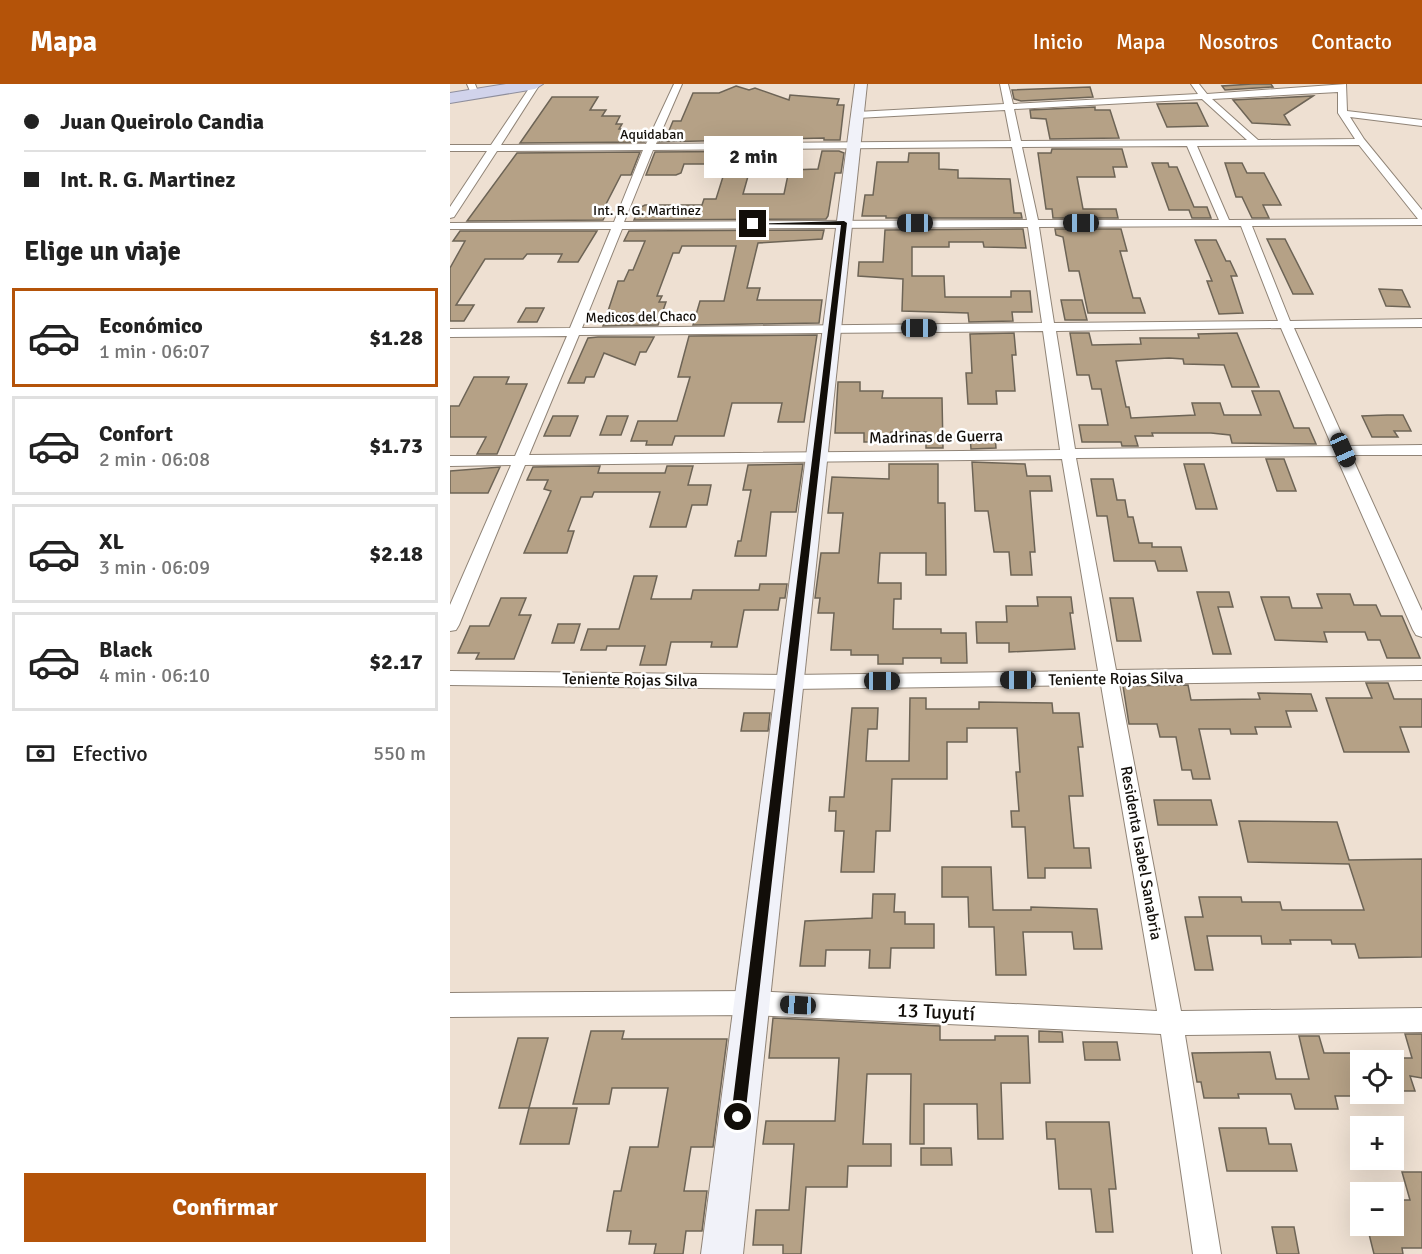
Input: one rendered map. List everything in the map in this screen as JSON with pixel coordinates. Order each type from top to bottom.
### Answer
[{"type":"highway","points":[[450,92],[472,86],[500,84]]},
{"type":"highway","points":[[450,98],[535,84]]},
{"type":"street","points":[[450,215],[535,84]]},
{"type":"street","points":[[450,625],[574,333],[616,225],[678,84]]},
{"type":"street","points":[[722,1254],[861,84]]},
{"type":"street","name":"Residenta Isabel Sanabria","points":[[1004,84],[1033,223],[1068,454],[1171,1023],[1206,1254]]},
{"type":"street","points":[[1195,84],[1205,97],[1256,143]]},
{"type":"street","points":[[857,115],[1205,97],[1337,86],[1343,113],[1362,142],[1422,217]]},
{"type":"street","points":[[1343,113],[1422,123]]},
{"type":"street","name":"Aquidaban","points":[[450,148],[1362,142]]},
{"type":"street","points":[[1191,144],[1225,222]]},
{"type":"street","points":[[1245,222],[1286,326],[1422,630]]},
{"type":"street","name":"Int. R. G. Martinez","points":[[450,226],[1422,222]]},
{"type":"street","name":"Medicos del Chaco","points":[[450,333],[1422,323]]},
{"type":"street","name":"Madrinas de Guerra","points":[[450,461],[1422,450]]},
{"type":"street","name":"Teniente Rojas Silva","points":[[450,678],[790,682],[1422,673]]},
{"type":"street","name":"13 Tuyutí","points":[[450,1005],[752,1003],[1171,1023],[1422,1020]]},
{"type":"building","points":[[1271,84],[1273,87],[1225,90],[1222,86]]},
{"type":"building","points":[[736,86],[749,90],[755,88],[789,100],[790,95],[839,99],[837,105],[844,105],[840,140],[824,140],[824,138],[659,142],[663,133],[668,133],[673,121],[681,121],[693,93],[719,93]]},
{"type":"building","points":[[1090,87],[1093,97],[1021,101],[1014,99],[1012,90]]},
{"type":"building","points":[[1313,96],[1284,115],[1290,125],[1252,123],[1233,100]]},
{"type":"building","points":[[552,97],[598,97],[590,110],[606,110],[602,116],[620,116],[616,124],[622,124],[619,129],[623,129],[622,132],[649,133],[645,142],[520,143]]},
{"type":"building","points":[[1197,103],[1208,126],[1167,127],[1157,104]]},
{"type":"building","points":[[1095,107],[1095,110],[1110,110],[1119,138],[1050,139],[1046,119],[1031,118],[1030,110]]},
{"type":"building","points":[[1052,149],[1122,149],[1127,167],[1113,167],[1115,177],[1077,177],[1083,209],[1116,209],[1118,218],[1053,218],[1052,209],[1046,209],[1038,153],[1051,153]]},
{"type":"building","points":[[782,151],[781,158],[752,162],[743,194],[784,194],[789,170],[818,169],[822,151],[839,151],[844,153],[841,173],[835,173],[826,219],[634,220],[639,208],[645,205],[702,205],[704,199],[716,199],[727,164],[684,164],[681,173],[676,175],[646,175],[655,152]]},
{"type":"building","points":[[640,152],[631,175],[621,175],[603,210],[608,210],[603,220],[467,221],[517,153]]},
{"type":"building","points":[[909,153],[939,153],[939,169],[958,170],[958,178],[1010,179],[1014,213],[1021,213],[1022,218],[862,216],[865,195],[873,195],[877,162],[908,162]]},
{"type":"building","points":[[1152,163],[1168,163],[1169,167],[1177,167],[1194,207],[1207,207],[1211,218],[1192,218],[1189,210],[1169,210]]},
{"type":"building","points":[[1225,163],[1242,163],[1247,173],[1264,173],[1281,205],[1263,205],[1269,218],[1252,218],[1242,197],[1236,197]]},
{"type":"building","points":[[1023,229],[1026,248],[984,247],[983,242],[949,242],[949,247],[912,247],[912,276],[944,276],[945,297],[1011,297],[1011,291],[1030,291],[1032,312],[1012,312],[1013,321],[969,322],[968,313],[902,311],[903,279],[858,276],[859,262],[883,262],[885,230]]},
{"type":"building","points":[[1055,229],[1121,229],[1127,251],[1120,251],[1133,298],[1140,298],[1145,313],[1088,313],[1079,271],[1069,271],[1063,237],[1056,235]]},
{"type":"building","points":[[824,230],[822,239],[758,243],[747,288],[760,288],[757,300],[822,300],[819,323],[693,325],[700,301],[724,301],[736,246],[682,246],[679,253],[673,253],[657,296],[662,296],[659,302],[666,302],[658,325],[603,326],[618,281],[624,281],[629,270],[633,270],[645,241],[624,241],[629,231]]},
{"type":"building","points":[[460,231],[597,231],[578,262],[558,262],[562,254],[527,254],[523,259],[485,259],[456,305],[474,305],[464,321],[450,321],[450,268],[465,241],[453,241]]},
{"type":"building","points":[[1267,239],[1285,239],[1313,294],[1293,294]]},
{"type":"building","points":[[1195,240],[1216,240],[1226,261],[1230,261],[1237,276],[1231,276],[1243,313],[1219,314],[1207,281],[1212,281]]},
{"type":"building","points":[[1379,289],[1402,290],[1410,307],[1386,306]]},
{"type":"building","points":[[1061,300],[1082,300],[1087,320],[1065,320]]},
{"type":"building","points":[[526,308],[544,308],[537,322],[518,322]]},
{"type":"building","points":[[1014,333],[1016,355],[1012,355],[1015,391],[996,391],[997,404],[968,404],[966,373],[972,373],[970,334]]},
{"type":"building","points":[[1070,333],[1089,333],[1092,345],[1141,344],[1140,338],[1199,338],[1198,334],[1237,333],[1259,387],[1232,387],[1224,365],[1184,364],[1183,359],[1169,358],[1116,361],[1126,407],[1129,407],[1131,418],[1195,415],[1192,403],[1220,403],[1224,415],[1261,415],[1252,391],[1279,391],[1294,428],[1309,428],[1316,444],[1232,443],[1230,435],[1211,433],[1152,433],[1153,436],[1135,436],[1138,446],[1122,446],[1121,442],[1082,442],[1079,425],[1108,425],[1101,389],[1092,389],[1089,375],[1077,375]]},
{"type":"building","points":[[817,335],[804,422],[778,422],[782,403],[732,403],[724,436],[675,436],[672,445],[646,445],[647,441],[631,441],[638,421],[677,421],[690,377],[678,377],[689,336]]},
{"type":"building","points":[[654,337],[646,352],[640,352],[635,365],[604,353],[594,377],[586,377],[584,383],[568,383],[588,338]]},
{"type":"building","points":[[474,377],[509,377],[506,384],[527,384],[497,454],[477,454],[486,437],[450,437],[450,406],[459,406]]},
{"type":"building","points":[[838,382],[860,382],[860,391],[883,391],[882,398],[942,398],[943,448],[926,448],[926,432],[891,432],[891,442],[864,442],[864,433],[835,433]]},
{"type":"building","points":[[1403,415],[1411,431],[1394,431],[1398,437],[1372,437],[1362,416]]},
{"type":"building","points":[[553,416],[578,416],[570,436],[544,436]]},
{"type":"building","points":[[607,416],[628,416],[621,435],[600,435]]},
{"type":"building","points":[[995,435],[996,448],[971,449],[970,436]]},
{"type":"building","points":[[1266,459],[1284,459],[1296,491],[1277,491]]},
{"type":"building","points":[[972,462],[1025,464],[1027,476],[1050,476],[1052,491],[1030,491],[1035,552],[1030,552],[1032,575],[1011,575],[1009,552],[994,552],[988,511],[975,511]]},
{"type":"building","points":[[803,464],[796,512],[771,512],[766,556],[735,556],[738,541],[741,541],[751,490],[743,490],[748,465]]},
{"type":"building","points":[[889,464],[938,464],[938,503],[945,503],[946,575],[926,575],[926,553],[880,553],[878,583],[901,583],[901,599],[894,599],[893,629],[941,629],[941,633],[966,633],[967,663],[941,663],[941,658],[903,658],[903,664],[878,664],[878,655],[851,655],[851,650],[831,650],[834,613],[818,613],[820,598],[815,598],[821,553],[839,553],[843,513],[828,513],[832,477],[889,479]]},
{"type":"building","points":[[1184,464],[1204,464],[1217,509],[1196,509]]},
{"type":"building","points":[[600,466],[598,473],[665,473],[667,466],[693,466],[688,485],[711,485],[707,505],[692,505],[686,527],[650,527],[660,492],[594,492],[592,497],[581,497],[568,531],[574,531],[567,553],[524,553],[551,491],[544,489],[548,480],[527,480],[533,467]]},
{"type":"building","points":[[500,467],[488,493],[450,493],[450,471]]},
{"type":"building","points":[[1091,479],[1113,479],[1117,500],[1125,500],[1128,517],[1133,517],[1139,543],[1152,543],[1152,547],[1181,547],[1187,571],[1158,571],[1155,561],[1114,561],[1107,516],[1097,516]]},
{"type":"building","points":[[634,576],[657,576],[651,599],[691,599],[693,590],[759,590],[760,584],[787,584],[785,598],[780,598],[778,610],[744,610],[737,647],[711,647],[712,642],[671,642],[666,665],[640,665],[645,646],[607,646],[606,650],[581,650],[588,629],[619,629]]},
{"type":"building","points":[[1197,592],[1229,592],[1233,607],[1218,607],[1231,654],[1213,654]]},
{"type":"building","points":[[1317,594],[1350,594],[1354,605],[1376,605],[1381,616],[1402,616],[1420,658],[1387,658],[1380,640],[1368,640],[1365,632],[1324,632],[1327,642],[1275,640],[1261,597],[1289,597],[1292,608],[1322,608]]},
{"type":"building","points":[[1037,597],[1071,597],[1073,613],[1070,613],[1075,649],[1009,652],[1009,643],[977,643],[976,622],[1007,622],[1006,606],[1038,606]]},
{"type":"building","points":[[501,598],[526,598],[519,615],[531,615],[514,659],[476,659],[479,653],[458,653],[470,626],[489,626]]},
{"type":"building","points":[[1110,598],[1133,598],[1141,641],[1117,641]]},
{"type":"building","points":[[558,624],[580,624],[574,643],[552,643]]},
{"type":"building","points":[[1366,683],[1388,683],[1394,699],[1422,699],[1422,727],[1400,727],[1409,752],[1344,752],[1326,698],[1372,698]]},
{"type":"building","points":[[1188,685],[1191,700],[1260,699],[1258,693],[1311,694],[1317,711],[1286,711],[1291,727],[1255,727],[1257,734],[1231,734],[1230,729],[1199,729],[1210,779],[1193,779],[1191,770],[1182,770],[1176,737],[1160,737],[1157,724],[1129,724],[1123,686]]},
{"type":"building","points":[[910,698],[926,698],[926,709],[979,709],[979,702],[1052,703],[1053,713],[1079,713],[1083,747],[1078,747],[1083,796],[1069,796],[1074,848],[1089,848],[1091,868],[1045,868],[1045,878],[1028,878],[1025,827],[1012,827],[1011,811],[1019,811],[1016,772],[1020,772],[1017,728],[967,728],[967,742],[947,742],[947,779],[892,779],[890,831],[876,831],[874,872],[841,872],[844,831],[835,831],[836,811],[829,811],[830,797],[844,797],[852,708],[878,708],[877,729],[868,729],[866,761],[909,761]]},
{"type":"building","points":[[744,713],[770,713],[768,731],[741,731]]},
{"type":"building","points":[[1154,800],[1211,800],[1217,825],[1158,825]]},
{"type":"building","points":[[1239,821],[1337,822],[1349,860],[1422,859],[1422,957],[1359,958],[1355,944],[1332,944],[1331,940],[1290,940],[1291,944],[1262,944],[1261,936],[1207,936],[1213,970],[1195,970],[1185,917],[1203,917],[1199,897],[1241,897],[1242,902],[1280,902],[1282,910],[1364,910],[1349,864],[1248,862]]},
{"type":"building","points":[[942,867],[991,867],[993,910],[1031,910],[1031,907],[1097,909],[1102,949],[1074,949],[1072,932],[1023,932],[1026,975],[996,975],[994,927],[969,927],[968,897],[942,897]]},
{"type":"building","points":[[873,894],[895,894],[894,912],[905,912],[905,924],[934,924],[934,948],[891,948],[890,968],[869,968],[870,950],[826,950],[825,966],[800,966],[805,921],[872,918]]},
{"type":"building","points":[[773,1018],[940,1026],[940,1040],[995,1040],[995,1036],[1028,1036],[1030,1083],[1001,1083],[1003,1139],[978,1139],[977,1104],[924,1104],[924,1144],[910,1144],[911,1074],[867,1074],[863,1144],[891,1144],[891,1166],[848,1166],[847,1187],[806,1187],[801,1254],[783,1254],[783,1245],[753,1245],[756,1210],[789,1210],[794,1144],[763,1144],[766,1121],[835,1121],[839,1058],[769,1058]]},
{"type":"building","points":[[591,1031],[624,1031],[622,1039],[727,1039],[713,1147],[691,1147],[684,1191],[707,1191],[702,1231],[686,1231],[683,1254],[654,1254],[656,1244],[629,1244],[631,1231],[607,1231],[614,1191],[621,1191],[630,1147],[658,1147],[668,1088],[612,1088],[609,1104],[573,1104]]},
{"type":"building","points":[[1039,1031],[1062,1032],[1063,1042],[1039,1042]]},
{"type":"building","points":[[1405,1034],[1422,1034],[1422,1078],[1410,1076],[1415,1091],[1404,1091],[1404,1058],[1412,1058]]},
{"type":"building","points":[[1299,1036],[1319,1036],[1324,1053],[1350,1053],[1350,1096],[1335,1096],[1338,1109],[1295,1109],[1291,1094],[1238,1094],[1239,1098],[1204,1098],[1201,1082],[1197,1082],[1192,1053],[1270,1052],[1276,1079],[1309,1079]]},
{"type":"building","points":[[518,1038],[548,1038],[529,1108],[499,1108]]},
{"type":"building","points":[[1083,1042],[1117,1042],[1120,1060],[1085,1060]]},
{"type":"building","points":[[529,1108],[577,1108],[569,1144],[520,1144]]},
{"type":"building","points":[[1046,1122],[1109,1122],[1116,1189],[1109,1189],[1113,1232],[1096,1232],[1091,1189],[1059,1189],[1055,1139],[1047,1139]]},
{"type":"building","points":[[1219,1128],[1266,1128],[1269,1144],[1291,1144],[1297,1171],[1227,1171]]},
{"type":"building","points":[[921,1148],[951,1148],[952,1165],[921,1165]]},
{"type":"building","points":[[1402,1172],[1422,1172],[1422,1248],[1402,1248],[1403,1254],[1374,1254],[1370,1236],[1404,1236],[1404,1200],[1410,1200]]},
{"type":"building","points":[[1272,1227],[1294,1227],[1299,1254],[1277,1254]]},
{"type":"route","points":[[738,1117],[844,223],[753,224]]}]
